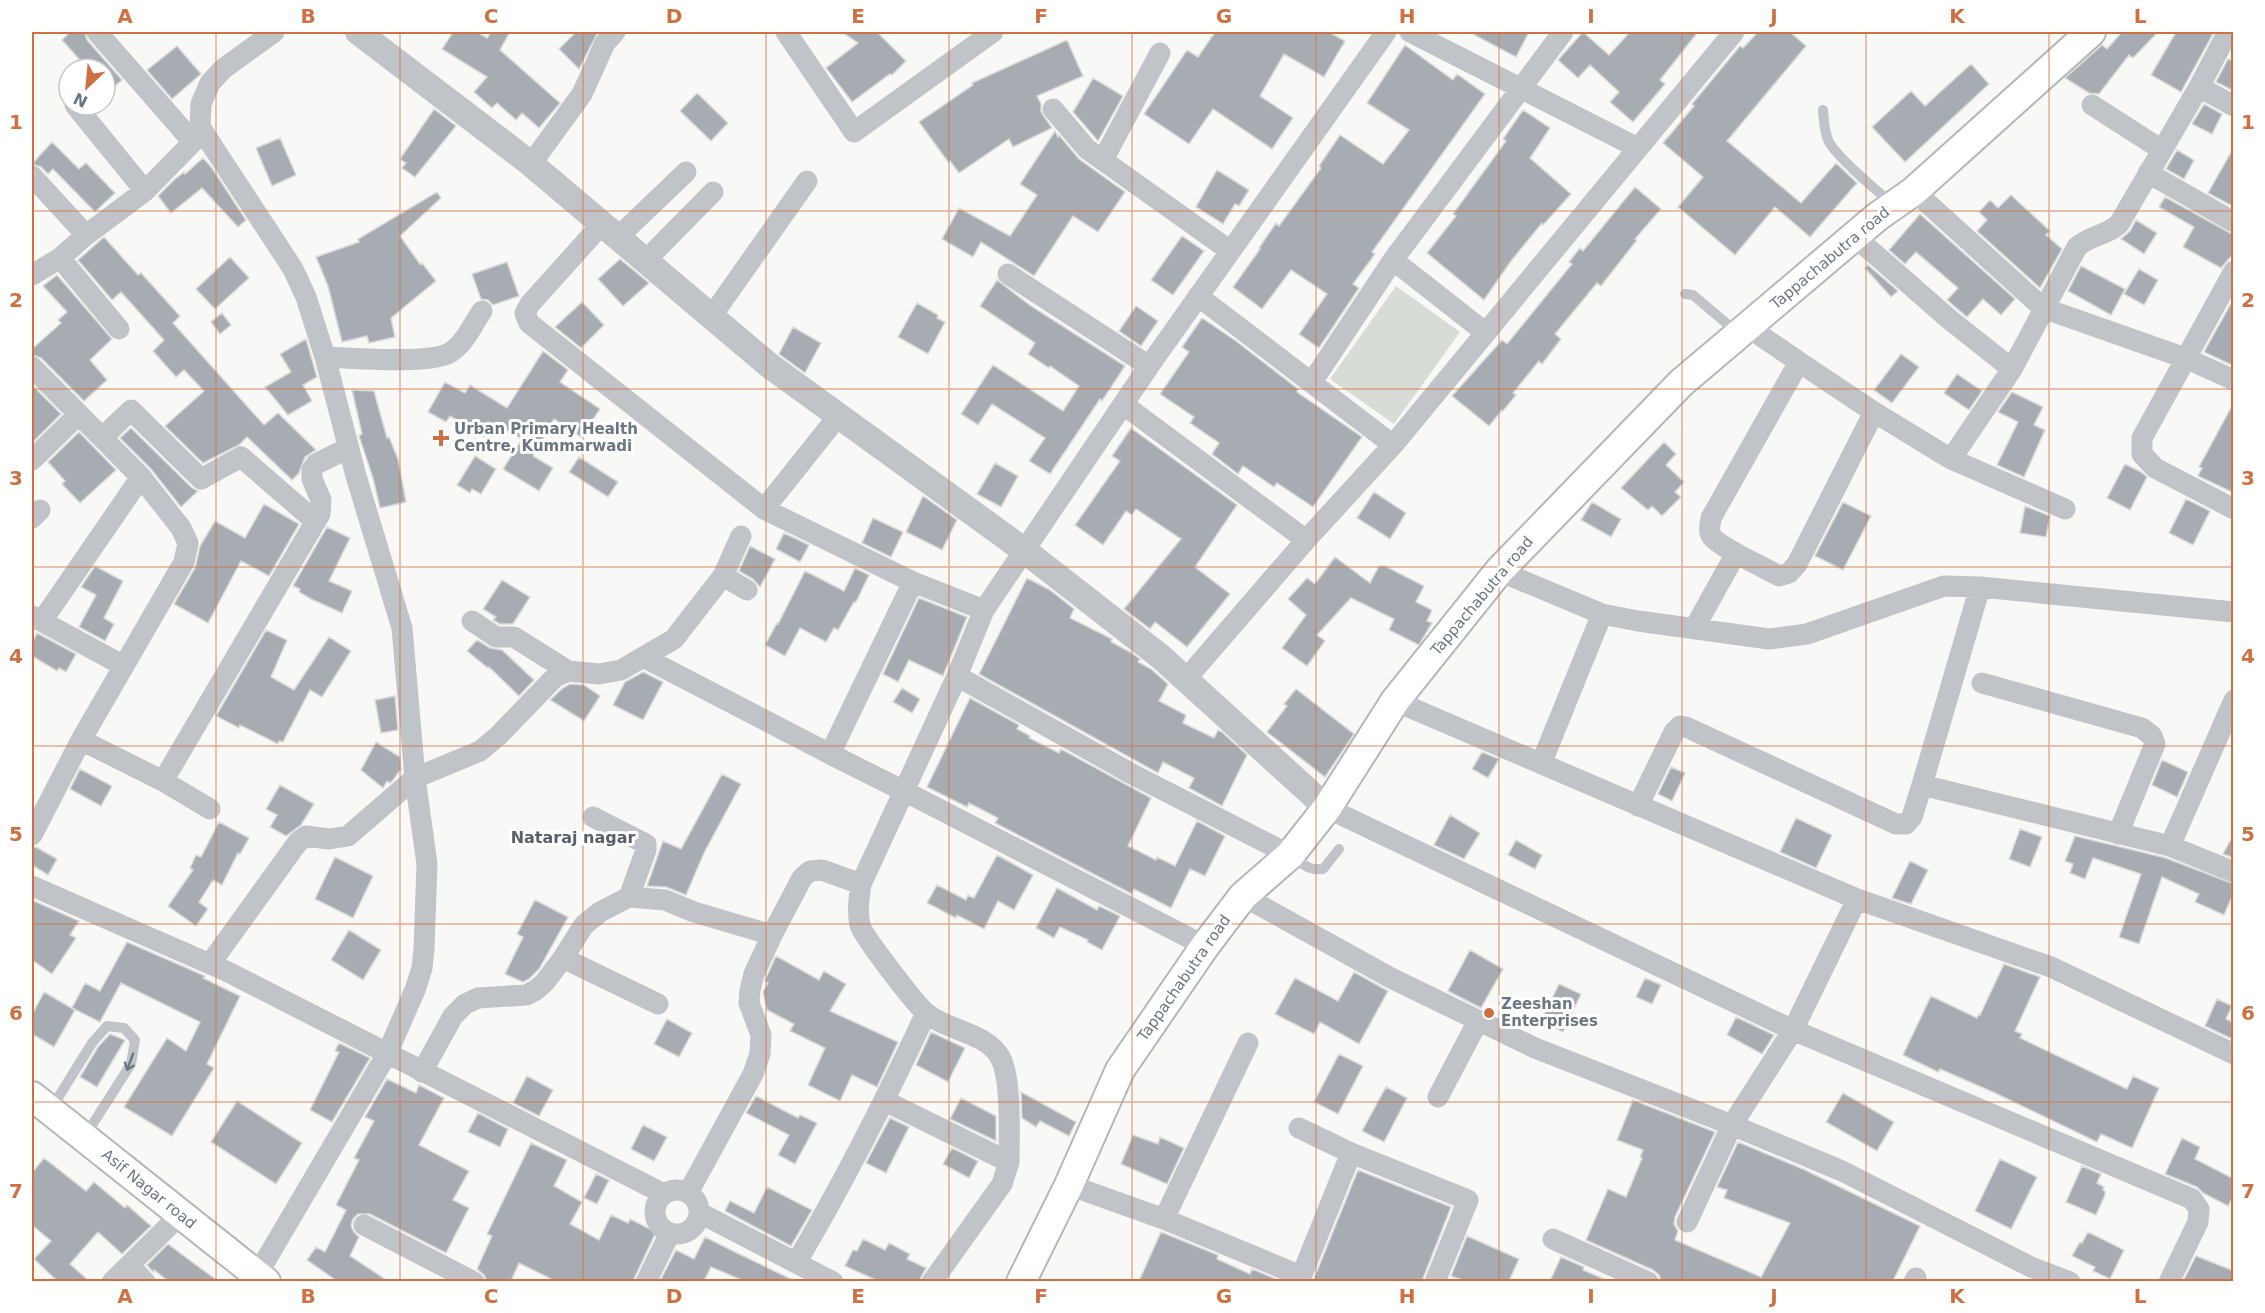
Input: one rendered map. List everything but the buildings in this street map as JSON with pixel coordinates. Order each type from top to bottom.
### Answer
[{"type":"main road","name":"Tappachabutra road","points":[[1021,1281],[1069,1185],[1120,1070],[1205,946],[1243,896],[1290,855],[1327,808],[1395,701],[1499,571],[1682,383],[1854,236],[1904,198],[2091,32]]},
{"type":"main road","name":"Asif Nagar road","points":[[37,1100],[261,1278]]},
{"type":"street","points":[[97,32],[196,134],[293,269],[306,297],[325,357],[348,448],[402,628],[415,778],[427,864],[422,968],[416,990],[387,1054],[261,1278]]},
{"type":"street","points":[[32,275],[60,258],[86,235],[145,191],[196,134],[201,104],[210,83],[224,69],[274,32]]},
{"type":"street","points":[[357,32],[531,164],[770,366],[1025,551],[1161,657],[1327,808],[1793,1030],[2193,1199],[2199,1209],[2199,1222],[2169,1281]]},
{"type":"street","points":[[531,164],[582,94],[605,44],[615,32]]},
{"type":"street","points":[[786,32],[855,132],[993,32]]},
{"type":"street","points":[[932,1281],[1002,1184],[1009,1162],[1006,1080],[1002,1060],[996,1050],[926,1014],[869,941],[860,927],[858,905],[861,884],[957,676],[984,610],[1229,250],[1386,32]]},
{"type":"street","points":[[1410,32],[1636,147]]},
{"type":"street","points":[[1312,382],[1393,260],[1563,32]]},
{"type":"street","points":[[1186,679],[1306,540],[1393,445],[1636,147],[1734,32]]},
{"type":"street","points":[[1951,459],[2012,369],[2077,247],[2086,238],[2110,232],[2119,224],[2199,87],[2228,32]]},
{"type":"street","points":[[1103,160],[1160,53]]},
{"type":"street","points":[[2199,87],[2234,106]]},
{"type":"street","points":[[2092,105],[2162,150]]},
{"type":"street","points":[[1053,109],[1087,149],[1229,250]]},
{"type":"street","points":[[85,117],[145,191]]},
{"type":"street","points":[[686,172],[609,231],[530,304],[525,313],[529,323],[764,508],[914,582],[984,610]]},
{"type":"street","points":[[2148,173],[2234,222]]},
{"type":"street","points":[[32,176],[86,235]]},
{"type":"street","points":[[711,317],[807,181]]},
{"type":"street","points":[[645,261],[713,192]]},
{"type":"street","points":[[1904,198],[2043,308],[2185,358],[2234,380]]},
{"type":"street","points":[[1854,236],[1949,319],[2012,369]]},
{"type":"street","points":[[60,258],[119,329]]},
{"type":"street","points":[[1393,260],[1486,333]]},
{"type":"street","points":[[2234,270],[2142,438],[2142,454],[2155,468],[2234,509]]},
{"type":"street","points":[[1008,274],[1149,366]]},
{"type":"street","points":[[1198,296],[1393,445]]},
{"type":"street","points":[[325,357],[419,358],[442,356],[452,351],[460,343],[482,310]]},
{"type":"street","points":[[1744,330],[1799,362],[1874,412],[1951,459],[2065,509]]},
{"type":"street","points":[[1799,362],[1712,518],[1709,530],[1712,538],[1779,576],[1789,573],[1797,564],[1874,412]]},
{"type":"street","points":[[32,367],[141,477],[181,528],[188,543],[184,562],[81,740],[32,835]]},
{"type":"street","points":[[1124,405],[1306,540]]},
{"type":"street","points":[[102,438],[131,411],[201,479],[241,457],[315,522]]},
{"type":"street","points":[[32,460],[78,415]]},
{"type":"street","points":[[764,508],[839,415]]},
{"type":"street","points":[[163,781],[315,522],[322,506],[312,479],[312,470],[316,464],[348,448]]},
{"type":"street","points":[[124,666],[37,619],[141,477]]},
{"type":"street","points":[[472,621],[496,637],[514,638],[568,670],[599,674],[621,670],[674,639],[723,576],[741,536]]},
{"type":"street","points":[[1694,629],[1736,553]]},
{"type":"street","points":[[1499,571],[1602,614],[1770,639],[1808,634],[1944,586],[1980,587],[2234,612]]},
{"type":"street","points":[[723,576],[747,590]]},
{"type":"street","points":[[830,754],[914,582]]},
{"type":"street","points":[[1638,806],[1674,732],[1680,726],[1896,824],[1906,824],[1912,817],[1922,785],[1980,587]]},
{"type":"street","points":[[1541,764],[1602,614]]},
{"type":"street","points":[[643,657],[1205,946]]},
{"type":"street","points":[[210,964],[298,842],[306,836],[329,839],[348,836],[415,778],[480,751],[498,736],[555,677],[568,670]]},
{"type":"street","points":[[957,676],[1132,774],[1290,855]]},
{"type":"street","points":[[1982,683],[2142,728],[2152,736],[2155,744],[2118,834]]},
{"type":"street","points":[[2170,846],[2234,700]]},
{"type":"street","points":[[1395,701],[1857,899],[2051,967],[2234,1054]]},
{"type":"street","points":[[81,740],[163,781],[210,808]]},
{"type":"street","points":[[1922,785],[2170,846],[2234,872]]},
{"type":"street","points":[[593,817],[646,844],[646,850],[628,897]]},
{"type":"street","points":[[688,1193],[753,1074],[760,1054],[761,1035],[749,1002],[754,974],[802,878],[810,871],[822,870],[861,884]]},
{"type":"street","points":[[32,886],[210,964],[664,1194]]},
{"type":"street","points":[[1243,896],[1391,978],[1535,1048],[1842,1171],[2031,1267],[2070,1281]]},
{"type":"street","points":[[422,1072],[453,1016],[465,1004],[478,998],[526,995],[536,990],[563,958],[584,925],[600,912],[628,897],[665,900],[694,912],[772,935]]},
{"type":"street","points":[[1687,1222],[1732,1125],[1793,1030],[1857,899]]},
{"type":"street","points":[[563,958],[658,1004]]},
{"type":"street","points":[[796,1263],[835,1197],[885,1101],[926,1014]]},
{"type":"street","points":[[1438,1097],[1478,1021]]},
{"type":"street","points":[[1164,1219],[1248,1043]]},
{"type":"street","points":[[885,1101],[1009,1162]]},
{"type":"street","points":[[1299,1128],[1351,1153],[1468,1200],[1435,1281]]},
{"type":"street","points":[[1069,1185],[1164,1219],[1300,1279],[1351,1153]]},
{"type":"street","points":[[676,1190],[688,1193],[697,1202],[700,1213],[690,1231],[677,1235],[660,1227],[655,1216],[657,1204],[664,1194],[676,1190]]},
{"type":"street","points":[[700,1213],[833,1281]]},
{"type":"street","points":[[112,1281],[180,1215]]},
{"type":"street","points":[[364,1224],[474,1281]]},
{"type":"street","points":[[646,1281],[670,1233]]},
{"type":"street","points":[[1553,1239],[1648,1281]]},
{"type":"street","points":[[130,1266],[145,1281]]},
{"type":"lane","points":[[1823,110],[1825,132],[1830,144],[1876,191],[1904,198]]},
{"type":"lane","points":[[1685,294],[1693,295],[1744,330]]},
{"type":"lane","points":[[1290,855],[1306,867],[1314,870],[1323,869],[1339,849]]},
{"type":"lane","points":[[37,1100],[106,1026],[124,1028],[135,1040],[131,1064],[85,1137]]},
{"type":"shaded area","points":[[1396,286],[1460,332],[1394,424],[1330,379]]},
{"type":"place","name":"Urban Primary Health Centre, Kummarwadi","points":[[441,438]]},
{"type":"place","name":"Zeeshan Enterprises","points":[[1489,1013]]},
{"type":"district","name":"Nataraj nagar","points":[[573,837]]}]
